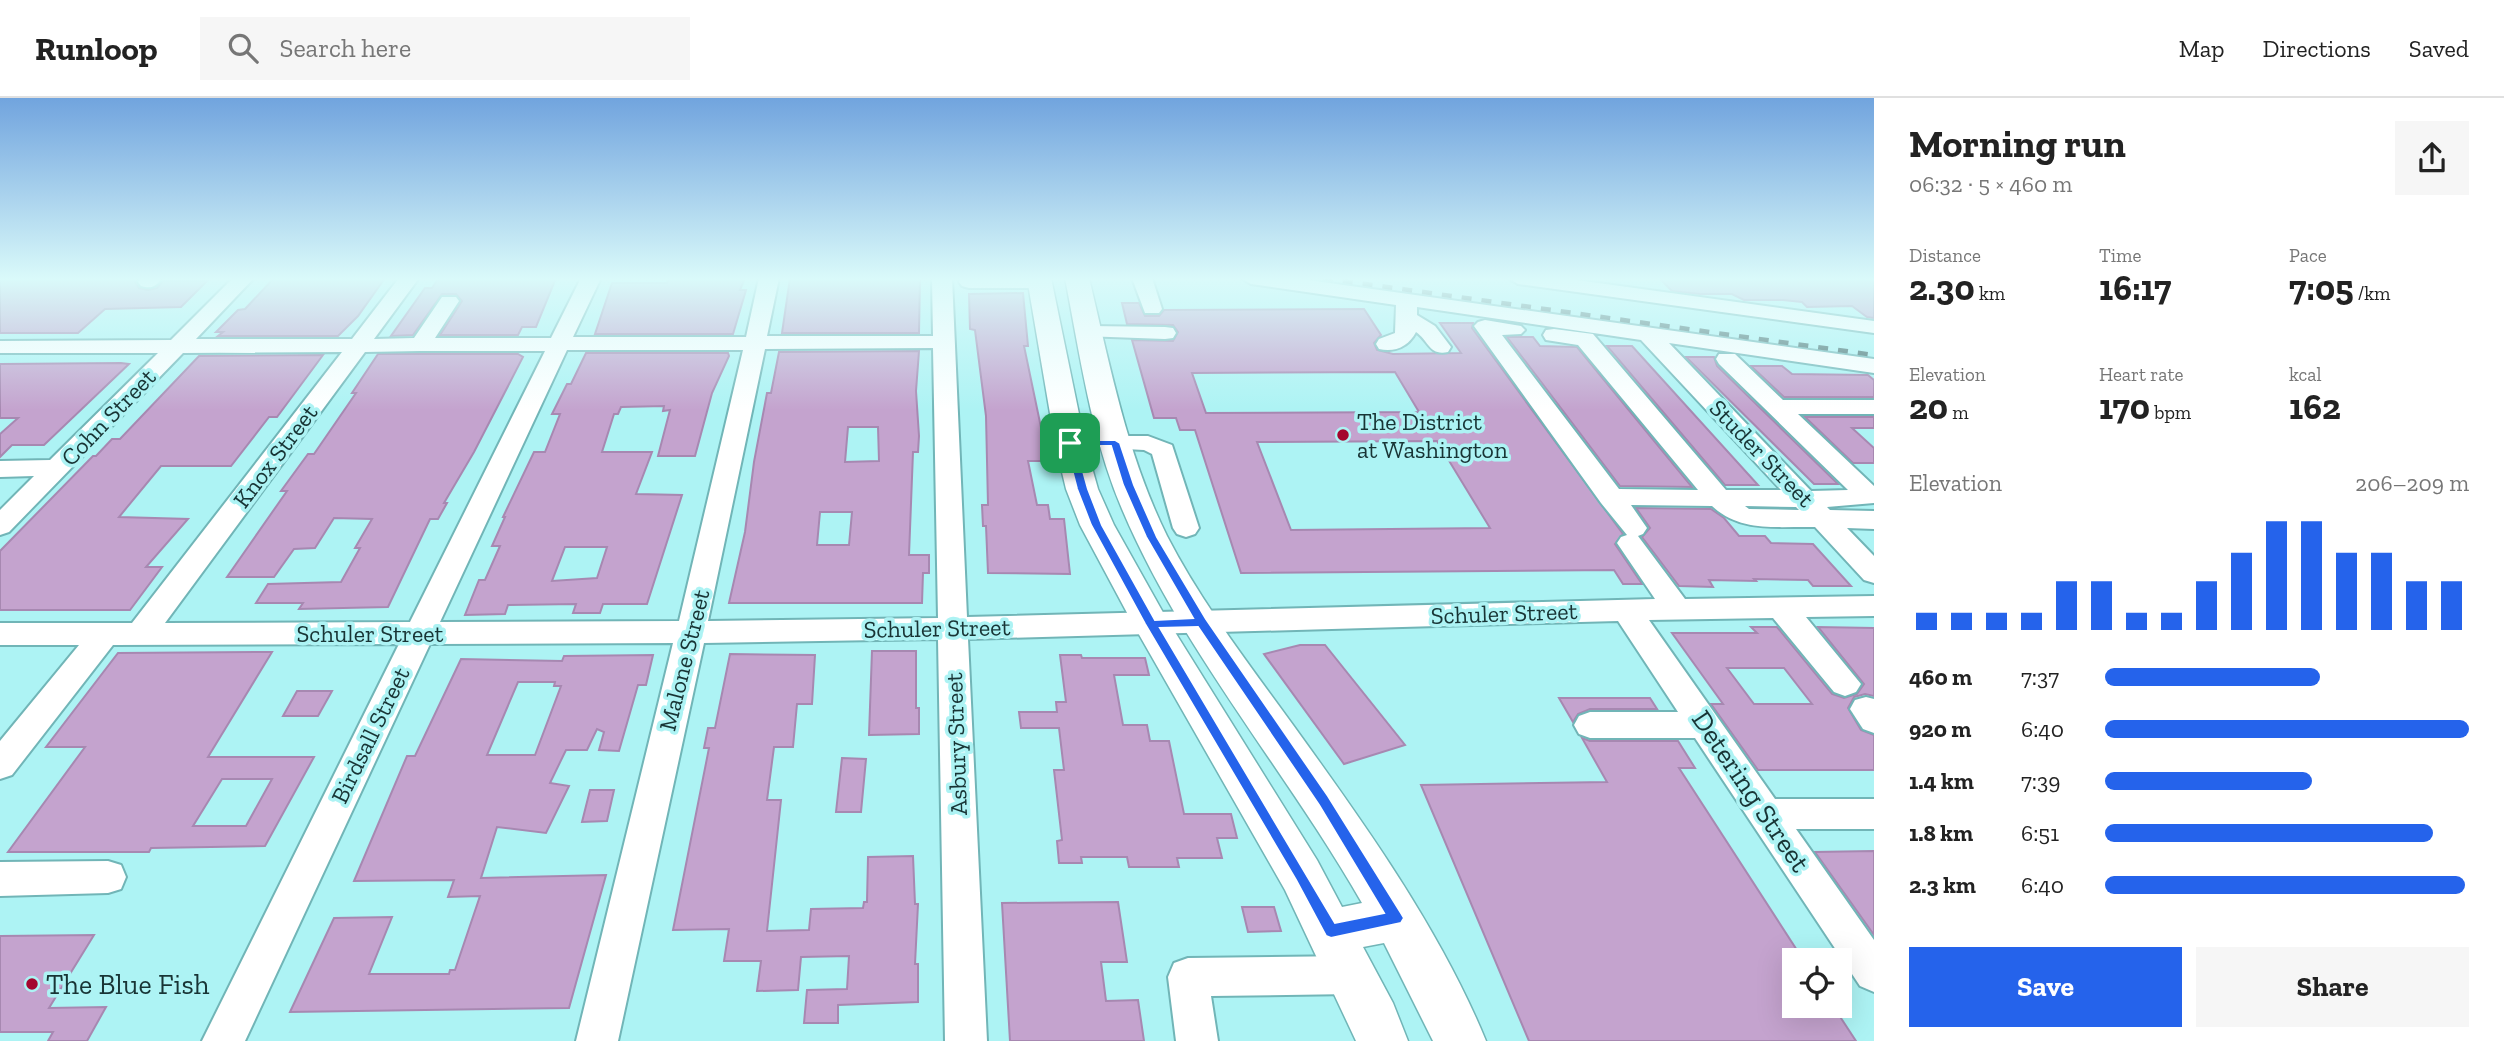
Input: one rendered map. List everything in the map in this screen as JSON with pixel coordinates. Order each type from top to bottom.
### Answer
[{"type":"main road","points":[[1045,322],[1070,443],[1082,489],[1097,525],[1151,624],[1301,875],[1353,975],[1382,1041]]},
{"type":"main road","points":[[1088,322],[1115,443],[1128,485],[1151,537],[1202,622],[1324,800],[1419,957],[1460,1041]]},
{"type":"main road","points":[[1047,332],[1090,332]]},
{"type":"main road","points":[[1070,443],[1115,443]]},
{"type":"main road","points":[[1331,931],[1396,918]]},
{"type":"street","name":"Cohn Street","points":[[0,526],[201,322]]},
{"type":"street","name":"Knox Street","points":[[140,634],[377,322]]},
{"type":"street","points":[[420,345],[435,322]]},
{"type":"street","name":"Birdsall Street","points":[[223,1041],[570,322]]},
{"type":"street","name":"Malone Street","points":[[597,1041],[653,787],[692,632],[760,322]]},
{"type":"street","name":"Asbury Street","points":[[947,322],[943,342],[966,1041]]},
{"type":"street","points":[[1387,344],[1404,339],[1405,322]]},
{"type":"street","points":[[1420,322],[1440,347]]},
{"type":"street","points":[[1532,322],[1648,334],[1874,366]]},
{"type":"street","points":[[1837,322],[1874,327]]},
{"type":"street","points":[[1677,609],[1610,497],[1485,326],[1585,340],[1719,498],[1733,511],[1745,517],[1825,520],[1867,500]]},
{"type":"street","points":[[1090,332],[1165,333]]},
{"type":"street","name":"Studer Street","points":[[1648,334],[1874,573]]},
{"type":"street","points":[[0,348],[943,342]]},
{"type":"street","points":[[1727,359],[1843,471],[1867,500]]},
{"type":"street","points":[[1777,407],[1874,407]]},
{"type":"street","points":[[1115,443],[1148,443],[1163,450],[1186,528]]},
{"type":"street","points":[[0,469],[58,468]]},
{"type":"street","points":[[1610,497],[1867,500]]},
{"type":"street","points":[[1760,498],[1780,519]]},
{"type":"street","name":"Schuler Street","points":[[0,634],[692,632],[1874,606]]},
{"type":"street","points":[[1782,609],[1845,684]]},
{"type":"street","name":"Detering Street","points":[[1626,610],[1768,814],[1874,973]]},
{"type":"street","points":[[0,765],[105,634]]},
{"type":"street","points":[[1590,725],[1706,725]]},
{"type":"street","points":[[1768,814],[1874,814]]},
{"type":"street","points":[[0,879],[108,877]]},
{"type":"street","points":[[1197,1041],[1188,977],[1353,975]]},
{"type":"building","points":[[0,322],[90,322],[78,333],[0,333]]},
{"type":"building","points":[[226,322],[352,322],[338,336],[218,336],[223,332],[216,332]]},
{"type":"building","points":[[401,322],[422,322],[413,335],[391,336]]},
{"type":"building","points":[[448,322],[538,322],[536,327],[522,327],[518,335],[440,335]]},
{"type":"building","points":[[599,322],[737,322],[733,334],[595,334]]},
{"type":"building","points":[[784,322],[919,322],[919,333],[782,333]]},
{"type":"building","points":[[970,322],[1026,322],[1028,346],[1024,346],[1048,461],[1028,461],[1037,505],[1048,505],[1050,519],[1064,519],[1070,574],[988,573],[986,526],[983,526],[982,505],[988,505],[986,416],[975,330],[970,329]]},
{"type":"building","name":"The District at Washington","points":[[1127,322],[1373,322],[1381,335],[1374,343],[1377,350],[1393,354],[1461,353],[1440,323],[1473,323],[1472,328],[1623,534],[1615,544],[1642,584],[1623,584],[1614,570],[1241,573],[1195,430],[1180,430],[1176,418],[1154,418],[1132,340],[1173,341],[1178,332],[1173,325]],"holes":[[[1395,372],[1419,412],[1206,413],[1192,373]],[[1437,441],[1490,528],[1291,530],[1257,442]]]},
{"type":"building","points":[[1507,337],[1533,337],[1540,346],[1577,347],[1692,487],[1620,486]]},
{"type":"building","points":[[1607,346],[1632,346],[1758,485],[1725,485]]},
{"type":"building","points":[[919,351],[916,391],[919,436],[918,452],[913,452],[909,555],[929,555],[929,573],[923,573],[922,603],[729,603],[745,532],[767,393],[771,393],[779,352]],"holes":[[[848,427],[878,427],[879,461],[845,462]],[[820,512],[852,512],[849,545],[817,545]]]},
{"type":"building","points":[[586,353],[728,353],[712,393],[695,456],[658,456],[670,410],[663,411],[664,406],[621,407],[618,414],[614,414],[602,452],[652,452],[636,494],[682,495],[647,604],[603,604],[600,613],[573,613],[576,604],[508,605],[505,614],[465,615],[479,580],[485,580],[500,546],[492,546],[503,517],[534,452],[545,452],[560,414],[552,414],[567,384],[571,384]],"holes":[[[565,547],[607,547],[597,578],[552,581]]]},
{"type":"building","points":[[378,354],[518,354],[523,357],[474,452],[444,503],[447,503],[438,519],[430,519],[388,607],[299,609],[303,603],[256,603],[268,584],[341,582],[360,548],[355,548],[372,519],[334,518],[315,548],[294,549],[274,577],[227,577],[287,491],[281,491],[308,454],[314,454],[356,393],[352,393]]},
{"type":"building","points":[[323,355],[277,417],[269,417],[231,466],[161,466],[119,517],[188,519],[146,567],[162,567],[130,610],[0,610],[0,551],[93,456],[112,439],[120,439],[199,356]]},
{"type":"building","points":[[1686,357],[1714,357],[1717,366],[1838,484],[1814,484]]},
{"type":"building","points":[[0,364],[129,364],[44,445],[12,445],[0,457],[0,434],[18,418],[0,418]]},
{"type":"building","points":[[1751,366],[1782,366],[1792,374],[1868,375],[1874,380],[1874,397],[1784,397]]},
{"type":"building","points":[[1805,417],[1874,417],[1874,428],[1852,428],[1874,448],[1874,463],[1853,463]]},
{"type":"building","points":[[1636,508],[1711,509],[1724,518],[1739,536],[1765,536],[1771,543],[1813,544],[1851,586],[1813,586],[1808,580],[1754,579],[1756,581],[1709,580],[1713,587],[1679,586],[1642,537],[1650,528]]},
{"type":"building","points":[[1751,627],[1777,627],[1832,694],[1844,698],[1857,694],[1864,684],[1818,627],[1874,628],[1874,696],[1865,694],[1854,697],[1848,708],[1861,730],[1874,735],[1874,770],[1758,770],[1711,704],[1723,704],[1672,633],[1757,633]],"holes":[[[1727,668],[1784,668],[1812,704],[1754,704]]]},
{"type":"building","points":[[1300,645],[1325,645],[1405,745],[1344,764],[1264,654]]},
{"type":"building","points":[[872,651],[916,651],[919,734],[869,735]]},
{"type":"building","points":[[272,652],[208,757],[314,757],[265,846],[151,848],[149,852],[8,852],[85,747],[46,747],[118,653]],"holes":[[[222,779],[272,779],[246,826],[193,826]]]},
{"type":"building","points":[[730,654],[815,655],[812,704],[797,704],[793,747],[774,747],[767,800],[781,800],[767,931],[809,930],[811,909],[863,908],[864,902],[867,902],[868,857],[913,856],[915,904],[918,904],[915,964],[918,964],[918,1002],[838,1005],[838,1023],[804,1023],[807,990],[847,989],[849,956],[801,957],[798,990],[757,991],[761,961],[724,961],[729,929],[673,930],[709,748],[704,748],[708,728],[715,728]]},
{"type":"building","points":[[653,655],[646,685],[638,685],[619,751],[599,750],[604,732],[597,729],[587,750],[566,750],[550,783],[569,786],[546,833],[497,827],[481,878],[606,875],[569,1008],[290,1012],[334,918],[392,917],[369,974],[449,974],[450,970],[455,970],[480,896],[448,897],[454,880],[354,881],[407,756],[415,756],[461,659],[562,661],[564,656]],"holes":[[[518,682],[555,682],[554,686],[561,686],[535,755],[487,755]]]},
{"type":"building","points":[[1060,655],[1081,655],[1082,658],[1145,658],[1149,675],[1114,675],[1123,725],[1147,725],[1150,741],[1169,741],[1184,814],[1231,814],[1237,838],[1217,838],[1222,858],[1177,858],[1179,867],[1129,867],[1127,857],[1081,857],[1082,863],[1059,863],[1057,841],[1062,840],[1054,770],[1064,770],[1059,728],[1021,728],[1019,712],[1057,712],[1056,702],[1066,702]]},
{"type":"building","points":[[297,691],[332,691],[318,716],[283,716]]},
{"type":"building","points":[[1559,698],[1650,698],[1657,709],[1590,709],[1578,714],[1573,722]]},
{"type":"building","points":[[1582,738],[1590,741],[1678,741],[1695,768],[1679,768],[1796,948],[1782,948],[1782,1018],[1841,1018],[1856,1041],[1529,1041],[1421,785],[1607,782]]},
{"type":"building","points":[[842,758],[866,759],[861,812],[836,812]]},
{"type":"building","points":[[590,790],[614,790],[607,821],[582,822]]},
{"type":"building","points":[[1874,851],[1874,935],[1815,852]]},
{"type":"building","points":[[1118,902],[1127,962],[1101,962],[1106,1001],[1138,1000],[1144,1041],[1010,1041],[1002,903]]},
{"type":"building","points":[[1242,907],[1274,907],[1281,931],[1248,932]]},
{"type":"building","name":"The Blue Fish","points":[[94,935],[49,1008],[106,1007],[87,1041],[48,1041],[53,1032],[0,1032],[0,936]]},
{"type":"railway","points":[[1638,322],[1874,355]]},
{"type":"place","name":"The District at Washington","points":[[1343,435]]},
{"type":"place","name":"The Blue Fish","points":[[32,984]]},
{"type":"route","points":[[1070,443],[1082,489],[1097,525],[1151,624],[1202,622],[1324,800],[1396,918],[1331,931],[1301,875],[1151,624],[1202,622],[1151,537],[1128,485],[1115,443],[1070,443]]}]
